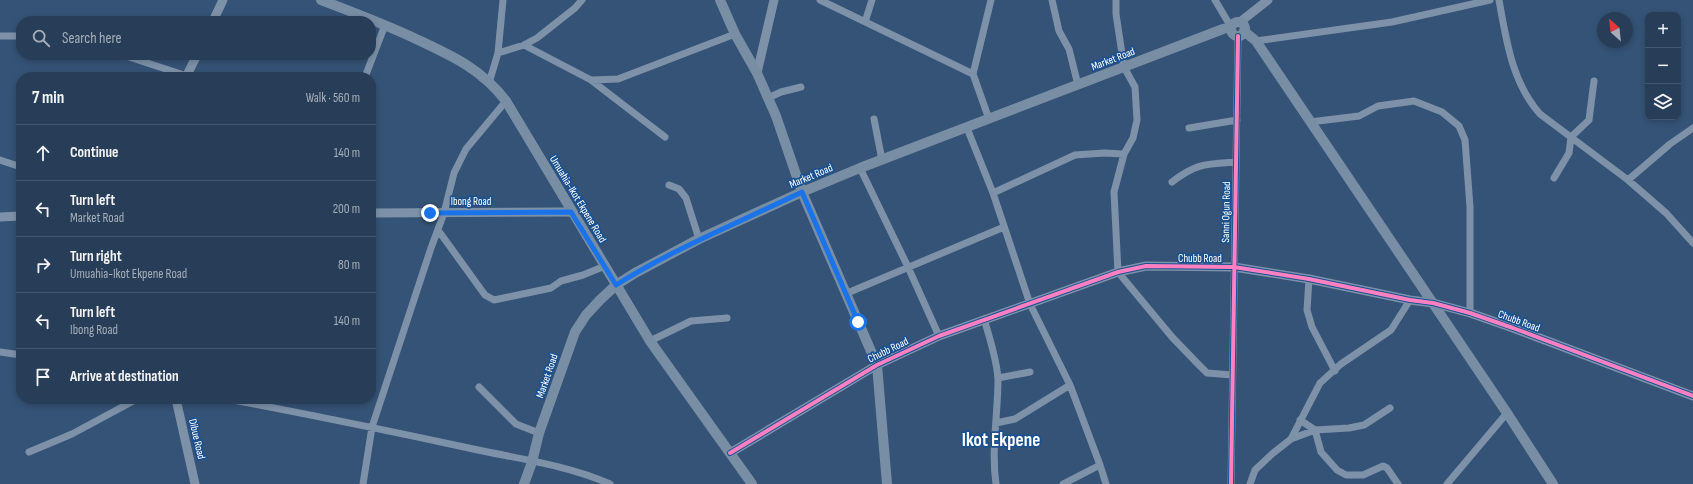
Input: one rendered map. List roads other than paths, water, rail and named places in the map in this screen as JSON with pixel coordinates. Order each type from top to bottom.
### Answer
[{"type":"main road","name":"Umuahia-Ikot Ekpene Road","points":[[321,0],[362,16]]},
{"type":"main road","points":[[720,0],[735,34],[757,73],[776,116],[802,192],[877,365],[887,484]]},
{"type":"main road","name":"Umuahia-Ikot Ekpene Road","points":[[376,21],[462,61],[497,89],[506,101],[571,212],[650,341],[752,484]]},
{"type":"main road","name":"Market Road","points":[[524,484],[532,462],[539,433],[576,332],[586,314],[616,285],[635,273],[699,239],[802,192],[860,168],[1223,29],[1238,29]]},
{"type":"main road","points":[[1238,29],[1256,41],[1507,413],[1553,484]]},
{"type":"street","points":[[215,16],[223,0]]},
{"type":"street","points":[[490,83],[498,53],[504,0]]},
{"type":"street","points":[[498,53],[524,45],[537,38],[575,8],[582,0]]},
{"type":"street","points":[[757,73],[774,0]]},
{"type":"street","points":[[820,0],[973,74]]},
{"type":"street","points":[[865,22],[872,0]]},
{"type":"street","points":[[989,119],[973,74],[991,0]]},
{"type":"street","points":[[1052,0],[1059,31],[1068,49],[1078,85]]},
{"type":"street","points":[[1116,0],[1116,14],[1124,67],[1135,87],[1137,120],[1133,138],[1124,154],[1114,192],[1118,272],[1172,337],[1207,372],[1232,375]]},
{"type":"street","points":[[1215,0],[1238,29],[1268,0]]},
{"type":"street","points":[[1256,41],[1392,22],[1490,0]]},
{"type":"street","points":[[1499,0],[1510,54],[1517,78],[1526,96],[1540,114],[1628,180],[1666,213],[1693,243]]},
{"type":"street","points":[[376,48],[385,25]]},
{"type":"street","name":"Sanni Ogun Road","points":[[1231,484],[1238,29]]},
{"type":"street","points":[[591,80],[618,79],[735,34]]},
{"type":"street","points":[[0,36],[16,36]]},
{"type":"street","points":[[524,45],[591,80],[606,90],[665,137]]},
{"type":"street","points":[[138,60],[172,72]]},
{"type":"street","points":[[189,72],[195,60]]},
{"type":"street","points":[[367,72],[372,60]]},
{"type":"street","points":[[606,90],[609,80]]},
{"type":"street","points":[[1554,178],[1569,153],[1571,137],[1589,120],[1594,81]]},
{"type":"street","points":[[768,98],[801,86]]},
{"type":"street","points":[[363,484],[372,427],[428,255],[444,213],[454,173],[462,156],[506,101]]},
{"type":"street","points":[[1310,122],[1359,116],[1378,106],[1414,101],[1442,112],[1459,126],[1465,140],[1470,208],[1470,313]]},
{"type":"street","points":[[874,119],[882,160]]},
{"type":"street","points":[[1190,128],[1237,120]]},
{"type":"street","points":[[967,128],[993,193],[1030,304],[1070,385],[1106,484]]},
{"type":"street","points":[[1628,180],[1670,144],[1693,128]]},
{"type":"street","points":[[993,193],[1075,155],[1104,153],[1124,154]]},
{"type":"street","points":[[0,160],[16,165]]},
{"type":"street","points":[[1172,182],[1185,171],[1205,164],[1236,162]]},
{"type":"street","points":[[860,168],[908,266],[938,336]]},
{"type":"street","points":[[669,185],[679,189],[686,198],[699,239]]},
{"type":"street","name":"Ibong Road","points":[[376,213],[571,212]]},
{"type":"street","points":[[0,220],[0,217],[16,216]]},
{"type":"street","points":[[845,294],[908,266],[1004,227]]},
{"type":"street","points":[[438,230],[485,295],[494,300],[552,288],[561,281],[583,276],[604,266]]},
{"type":"street","name":"Chubb Road","points":[[730,453],[877,365],[938,336],[1118,272],[1146,266],[1234,267],[1309,279],[1410,300],[1432,303],[1470,313],[1693,396]]},
{"type":"street","points":[[1309,279],[1307,310],[1312,327],[1335,371]]},
{"type":"street","points":[[1290,439],[1320,383],[1341,364],[1390,330],[1402,316],[1410,300]]},
{"type":"street","points":[[650,341],[691,321],[728,318]]},
{"type":"street","points":[[984,319],[989,334],[998,378],[994,451],[996,484]]},
{"type":"street","points":[[0,352],[16,354]]},
{"type":"street","points":[[998,378],[1030,372]]},
{"type":"street","points":[[996,423],[1015,419],[1070,385]]},
{"type":"street","points":[[479,387],[516,424],[539,433]]},
{"type":"street","points":[[29,452],[72,434],[128,404]]},
{"type":"street","name":"Dibue Road","points":[[177,404],[195,484]]},
{"type":"street","points":[[254,404],[372,427],[532,462],[592,476],[606,483]]},
{"type":"street","points":[[1250,484],[1255,470],[1290,439],[1315,430],[1349,428],[1364,425],[1390,408]]},
{"type":"street","points":[[1447,484],[1507,413]]},
{"type":"street","points":[[1300,420],[1315,430],[1321,452],[1337,470],[1346,475],[1363,475],[1383,466],[1387,468],[1398,484]]},
{"type":"street","points":[[1063,484],[1100,465]]},
{"type":"district","name":"Ikot Ekpene","points":[[1001,440]]}]
